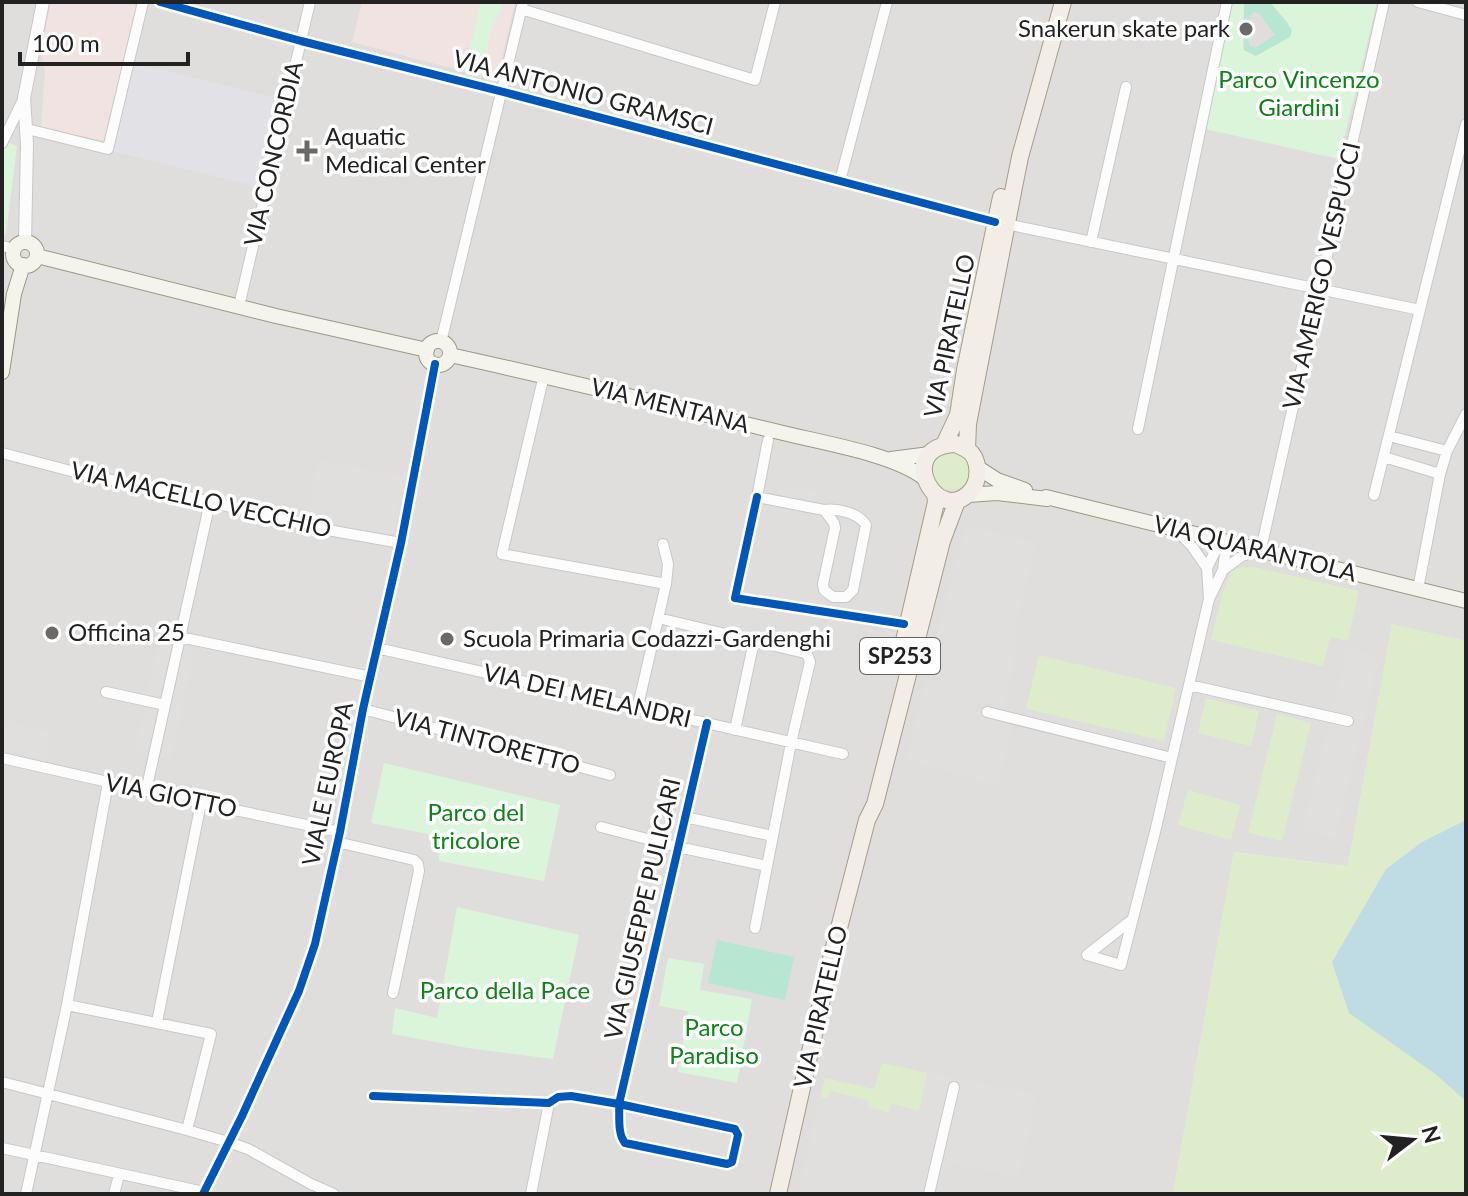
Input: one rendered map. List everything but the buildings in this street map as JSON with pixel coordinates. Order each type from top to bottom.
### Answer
[{"type":"main road","name":"VIA PIRATELLO","points":[[967,450],[968,424],[1011,155],[1053,2]]},
{"type":"main road","name":"VIA PIRATELLO","points":[[924,478],[925,461],[937,449],[958,415],[965,370],[1001,223],[1063,2]]},
{"type":"main road","points":[[14,246],[34,246],[37,256],[33,263],[23,265],[15,259],[14,246]]},
{"type":"main road","points":[[37,256],[427,350]]},
{"type":"main road","points":[[2,372],[14,294],[23,265]]},
{"type":"main road","points":[[434,342],[441,342],[449,348],[450,355],[445,363],[435,364],[429,360],[427,350],[434,342]]},
{"type":"main road","name":"VIA MENTANA","points":[[450,355],[544,375],[889,460],[914,469],[924,478]]},
{"type":"main road","name":"VIA PIRATELLO","points":[[778,1194],[831,959],[867,820],[875,804],[938,555],[962,498],[975,486],[977,467],[967,450],[956,444],[937,449]]},
{"type":"main road","name":"VIA MENTANA","points":[[889,460],[937,449]]},
{"type":"main road","name":"VIA QUARANTOLA","points":[[977,467],[997,480],[1047,499]]},
{"type":"main road","points":[[924,478],[942,499],[962,498]]},
{"type":"main road","name":"VIA PIRATELLO","points":[[867,820],[866,807],[936,502],[935,493]]},
{"type":"main road","name":"VIA QUARANTOLA","points":[[962,498],[997,493],[1046,497],[1466,601]]},
{"type":"street","points":[[2,143],[24,98],[43,2]]},
{"type":"street","points":[[27,129],[108,149],[143,2]]},
{"type":"street","name":"VIA ANTONIO GRAMSCI","points":[[160,2],[1001,223],[1420,310]]},
{"type":"street","name":"VIA CONCORDIA","points":[[239,306],[310,2]]},
{"type":"street","points":[[441,342],[522,5],[755,80],[775,2]]},
{"type":"street","points":[[840,181],[887,2]]},
{"type":"street","points":[[1138,429],[1227,2]]},
{"type":"street","name":"VIA AMERIGO VESPUCCI","points":[[1261,549],[1384,2]]},
{"type":"street","points":[[1418,2],[1466,15]]},
{"type":"street","points":[[1091,242],[1126,87]]},
{"type":"street","points":[[14,246],[27,129],[24,98]]},
{"type":"street","points":[[1374,495],[1466,124]]},
{"type":"street","name":"VIALE EUROPA","points":[[204,1193],[299,991],[315,944],[401,543],[435,364]]},
{"type":"street","points":[[544,375],[502,554],[666,584]]},
{"type":"street","points":[[1418,589],[1440,474],[1447,451],[1466,414]]},
{"type":"street","points":[[1389,436],[1447,451]]},
{"type":"street","points":[[768,440],[757,497],[858,516],[866,525],[853,590],[846,597],[833,597],[824,590],[835,528],[824,510]]},
{"type":"street","name":"VIA MACELLO VECCHIO","points":[[2,453],[322,529],[401,543]]},
{"type":"street","points":[[1384,457],[1440,474]]},
{"type":"street","points":[[146,791],[210,502]]},
{"type":"street","points":[[1174,528],[1207,568]]},
{"type":"street","points":[[1133,919],[1087,955],[1121,965],[1133,919],[1156,828],[1209,599],[1207,568],[1221,539]]},
{"type":"street","points":[[1209,599],[1223,570],[1225,554],[1221,539]]},
{"type":"street","points":[[638,706],[666,584],[668,564],[663,544]]},
{"type":"street","points":[[1223,570],[1242,556],[1261,549]]},
{"type":"street","points":[[658,618],[805,653],[810,662],[755,928]]},
{"type":"street","points":[[180,637],[371,677]]},
{"type":"street","points":[[735,730],[754,641]]},
{"type":"street","name":"VIA DEI MELANDRI","points":[[377,648],[843,754]]},
{"type":"street","points":[[1189,685],[1348,721]]},
{"type":"street","points":[[106,692],[165,705]]},
{"type":"street","name":"VIA TINTORETTO","points":[[363,709],[610,775]]},
{"type":"street","points":[[987,712],[1172,758]]},
{"type":"street","name":"VIA GIUSEPPE PULICARI","points":[[619,1104],[707,723]]},
{"type":"street","name":"VIA GIOTTO","points":[[2,758],[201,803],[338,837],[414,860],[419,871],[393,993]]},
{"type":"street","points":[[26,1194],[67,1005],[108,783]]},
{"type":"street","points":[[157,1022],[201,803]]},
{"type":"street","points":[[685,817],[773,836]]},
{"type":"street","points":[[601,827],[767,866]]},
{"type":"street","points":[[67,1005],[211,1034],[187,1130]]},
{"type":"street","points":[[2,1082],[228,1142],[248,1149],[334,1194]]},
{"type":"street","points":[[929,1194],[954,1087]]},
{"type":"street","points":[[373,1096],[549,1103],[558,1097],[571,1096],[619,1104],[735,1129],[738,1135],[733,1161],[727,1164],[625,1143],[621,1138],[619,1104]]},
{"type":"street","points":[[531,1194],[549,1103]]},
{"type":"street","points":[[2,1148],[204,1193]]},
{"type":"street","points":[[114,1194],[119,1175]]},
{"type":"shaded area","points":[[2,2],[1466,2],[1466,641],[1392,625],[1348,866],[1234,852],[1173,1194],[2,1194]]},
{"type":"shaded area","points":[[51,2],[125,2],[136,6],[104,141],[41,127],[45,72],[41,51]]},
{"type":"shaded area","points":[[362,2],[515,2],[497,80],[352,42]]},
{"type":"shaded area","points":[[134,63],[280,99],[259,187],[112,151]]},
{"type":"shaded area","points":[[318,460],[403,476],[393,535],[307,519]]},
{"type":"shaded area","points":[[778,485],[815,492],[815,505],[777,497]]},
{"type":"shaded area","points":[[843,523],[857,530],[846,585],[829,580]]},
{"type":"shaded area","points":[[966,525],[1035,543],[1014,636],[1019,638],[1000,721],[1013,725],[998,786],[905,759]]},
{"type":"shaded area","points":[[159,640],[195,648],[171,760],[135,752]]},
{"type":"shaded area","points":[[1347,648],[1379,656],[1335,838],[1303,830]]},
{"type":"shaded area","points":[[9,721],[50,732],[46,760],[2,748]]},
{"type":"shaded area","points":[[631,897],[659,903],[627,1041],[600,1034]]},
{"type":"shaded area","points":[[928,1073],[1036,1095],[1019,1177],[948,1162],[940,1194],[797,1194],[820,1097],[828,1098],[831,1091],[869,1101],[868,1107],[888,1113],[891,1104],[919,1111]]},
{"type":"shaded area","points":[[630,1110],[734,1132],[729,1159],[625,1137]]},
{"type":"green space","points":[[481,2],[503,2],[490,32],[489,78],[465,70]]},
{"type":"green space","name":"Parco Vincenzo Giardini","points":[[1232,2],[1244,2],[1244,50],[1256,56],[1289,24],[1270,2],[1377,2],[1339,159],[1205,129]]},
{"type":"green space","name":"Snakerun skate park","points":[[1244,2],[1270,2],[1292,30],[1290,37],[1256,56],[1244,50]],"holes":[[[1253,12],[1259,13],[1275,35],[1255,48],[1250,46],[1248,38],[1249,19]]]},
{"type":"green space","points":[[7,142],[17,146],[6,233],[2,238],[2,154]]},
{"type":"green space","points":[[961,450],[972,465],[968,480],[958,489],[944,488],[934,478],[932,471],[935,455]]},
{"type":"green space","points":[[1254,567],[1359,591],[1348,641],[1330,637],[1323,666],[1211,640],[1223,592],[1232,571]]},
{"type":"green space","points":[[1392,624],[1466,641],[1466,820],[1422,842],[1386,869],[1332,962],[1434,1073],[1466,1101],[1466,1194],[1173,1194],[1234,852],[1348,866]]},
{"type":"green space","points":[[1039,655],[1176,688],[1164,741],[1026,709]]},
{"type":"green space","points":[[1206,698],[1259,711],[1251,746],[1198,733]]},
{"type":"green space","points":[[1277,714],[1311,723],[1282,841],[1248,833]]},
{"type":"green space","name":"Parco del tricolore","points":[[384,763],[560,805],[544,881],[439,861],[439,849],[431,846],[428,834],[371,823]]},
{"type":"green space","points":[[1188,790],[1240,805],[1231,840],[1178,825]]},
{"type":"green space","name":"Parco della Pace","points":[[457,907],[579,935],[553,1059],[392,1034],[395,1008],[437,1018]]},
{"type":"green space","points":[[717,940],[794,957],[785,1000],[708,983]]},
{"type":"green space","name":"Parco Paradiso","points":[[668,958],[704,964],[700,990],[752,999],[737,1083],[678,1072],[688,1011],[659,1006]]},
{"type":"green space","points":[[882,1063],[928,1073],[919,1111],[892,1104],[889,1113],[867,1107],[869,1101],[831,1092],[828,1099],[820,1097],[825,1078],[874,1089]]},
{"type":"water","points":[[1466,820],[1466,1101],[1434,1073],[1349,1013],[1332,962],[1386,869],[1422,842]]},
{"type":"cycle path","points":[[160,2],[995,222]]},
{"type":"cycle path","points":[[203,1194],[299,991],[315,944],[401,543],[435,364]]},
{"type":"cycle path","points":[[757,497],[735,598],[904,624]]},
{"type":"cycle path","points":[[373,1096],[549,1103],[558,1097],[571,1096],[619,1104],[735,1129],[738,1135],[732,1162],[727,1164],[625,1143],[619,1124],[619,1104],[707,723]]},
{"type":"place","name":"Snakerun skate park","points":[[1246,29]]},
{"type":"place","name":"Aquatic Medical Center","points":[[307,151]]},
{"type":"place","name":"Officina 25","points":[[52,633]]},
{"type":"place","name":"Scuola Primaria Codazzi-Gardenghi","points":[[447,639]]}]
